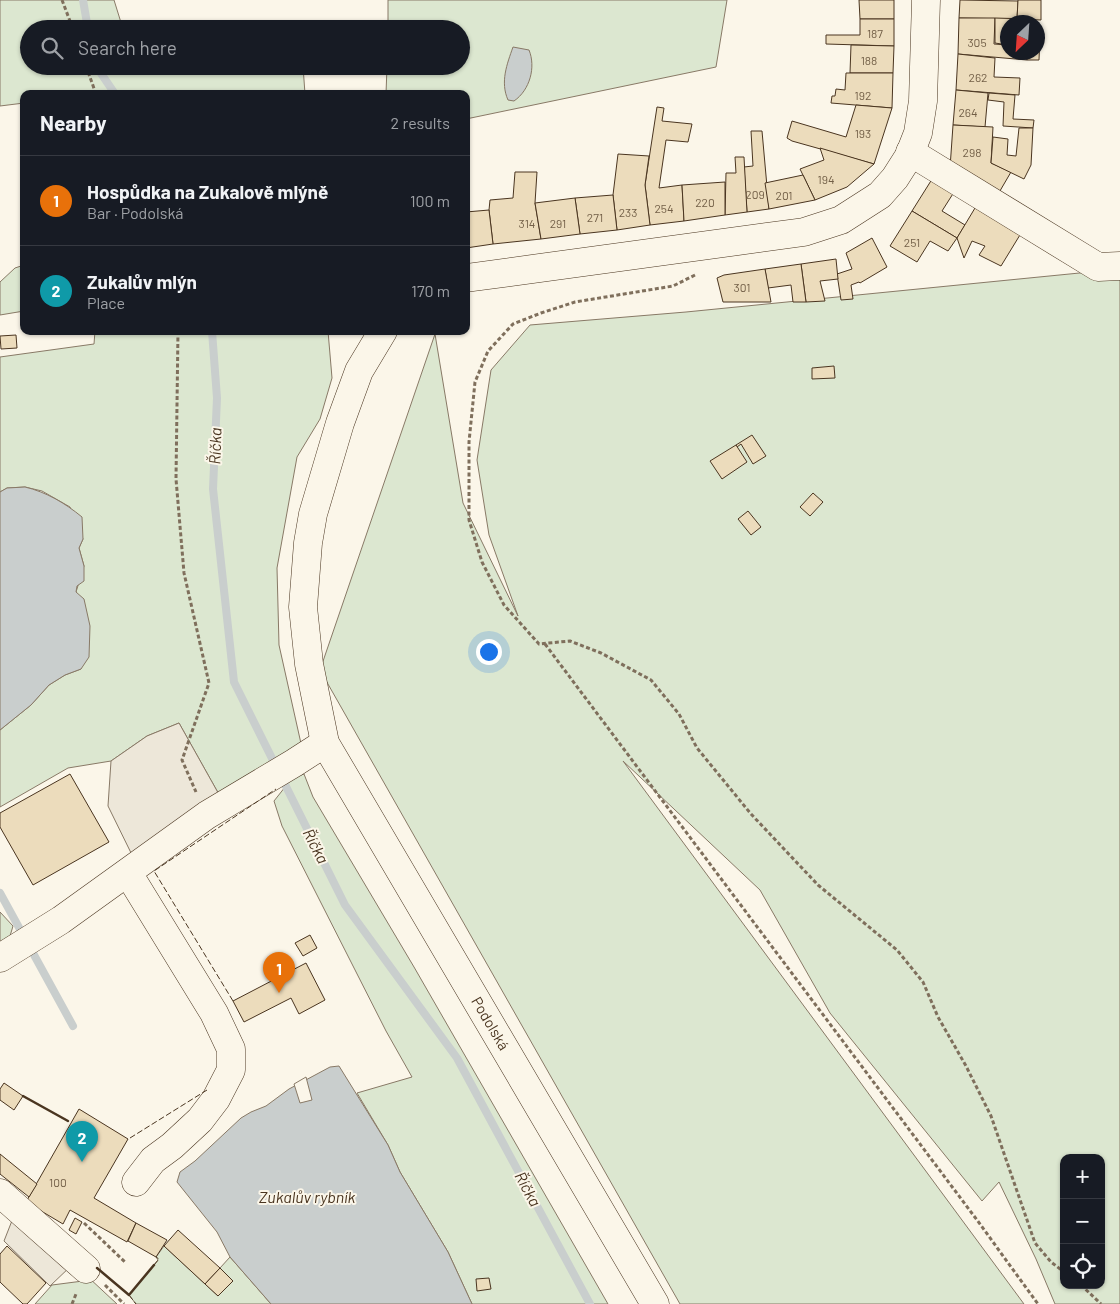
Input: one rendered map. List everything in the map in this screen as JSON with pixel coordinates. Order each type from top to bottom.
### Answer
[{"type":"street","points":[[470,277],[804,232],[841,220],[880,195],[895,178],[910,152],[918,133],[923,101],[926,0]]},
{"type":"street","points":[[910,152],[1098,267],[1120,266]]},
{"type":"street","name":"Podolská","points":[[382,335],[359,371],[340,423],[313,514],[308,542],[302,607],[309,664],[324,743],[655,1304]]},
{"type":"street","points":[[17,947],[61,920],[207,815],[324,743]]},
{"type":"street","points":[[128,873],[214,1013],[231,1049],[232,1070],[216,1099],[200,1120],[172,1146],[153,1160],[136,1182]]},
{"type":"street","points":[[0,1193],[86,1269]]},
{"type":"path","points":[[62,0],[70,20]]},
{"type":"path","points":[[89,75],[95,90]]},
{"type":"path","points":[[659,288],[575,302],[541,312],[513,324],[488,351],[476,382],[469,442],[470,520],[482,562],[504,606],[539,644],[570,641],[601,652],[651,680],[679,714],[697,748],[751,814],[818,885],[897,950],[923,982],[938,1017],[966,1066],[991,1116],[1035,1243],[1051,1262],[1060,1269]]},
{"type":"path","points":[[178,335],[176,479],[184,574],[210,683],[182,760],[207,815]]},
{"type":"path","points":[[544,644],[972,1212],[1038,1304]]},
{"type":"path","points":[[84,1223],[125,1262]]},
{"type":"path","points":[[1085,1289],[1101,1304]]},
{"type":"green space","points":[[0,0],[114,0],[120,20],[20,20],[20,75],[304,75],[305,90],[20,90],[20,104],[0,106]]},
{"type":"green space","points":[[388,0],[727,0],[716,67],[470,118],[470,90],[386,90],[387,75],[470,75],[470,20],[388,20]]},
{"type":"green space","points":[[20,266],[20,312],[0,315],[0,282],[15,268]]},
{"type":"green space","points":[[1120,269],[1120,1304],[1055,1304],[1036,1259],[999,1182],[982,1201],[830,1013],[760,890],[623,761],[1024,1304],[680,1304],[320,670],[435,335],[463,503],[518,616],[489,535],[477,460],[491,370],[530,325],[686,312]]},
{"type":"green space","points":[[95,335],[328,335],[332,378],[320,419],[297,457],[277,568],[279,645],[302,748],[221,798],[179,723],[147,736],[111,761],[68,768],[0,807],[0,730],[31,705],[49,685],[65,675],[81,669],[76,592],[84,566],[79,548],[83,539],[70,507],[42,491],[25,487],[7,488],[0,492],[0,357],[94,344]]},
{"type":"green space","points":[[304,774],[313,797],[414,967],[608,1304],[472,1304],[448,1252],[400,1172],[388,1145],[357,1093],[412,1077],[386,1031],[282,826],[274,801],[293,777]]},
{"type":"green space","points":[[0,912],[13,926],[7,946],[0,951]]},
{"type":"green space","points":[[164,1246],[218,1296],[232,1281],[220,1268],[230,1257],[271,1304],[136,1304],[129,1295],[158,1260],[156,1257]]},
{"type":"green space","points":[[88,1277],[117,1304],[35,1304],[52,1285],[83,1281]]},
{"type":"shaded area","points":[[179,723],[221,798],[135,861],[108,806],[111,761],[147,736]]},
{"type":"shaded area","points":[[15,1213],[72,1265],[50,1286],[4,1241]]},
{"type":"water","points":[[513,47],[529,50],[532,64],[528,85],[514,101],[508,100],[504,80]]},
{"type":"water","points":[[25,487],[55,499],[82,517],[83,539],[79,548],[84,566],[84,581],[77,586],[76,592],[84,599],[90,626],[89,657],[81,669],[65,675],[49,685],[31,705],[0,730],[0,492],[7,488]]},
{"type":"water","name":"Zukalův rybník","points":[[339,1066],[388,1145],[400,1172],[448,1252],[472,1304],[271,1304],[230,1257],[217,1232],[177,1182],[180,1172],[195,1161],[241,1118],[266,1106],[289,1089],[330,1067]]},
{"type":"pier","points":[[306,1077],[312,1100],[300,1103],[294,1084]]},
{"type":"building","points":[[859,0],[894,0],[894,19],[860,19]]},
{"type":"building","points":[[960,0],[1018,1],[1017,15],[1000,15],[1000,19],[959,18]]},
{"type":"building","points":[[1018,0],[1041,0],[1041,15],[1017,15]]},
{"type":"building","points":[[959,18],[995,18],[994,44],[1000,44],[1000,58],[958,54]]},
{"type":"building","points":[[995,18],[1000,18],[1000,44],[995,43]]},
{"type":"building","points":[[860,19],[894,19],[894,46],[826,44],[826,35],[860,35]]},
{"type":"building","points":[[851,45],[894,46],[893,73],[850,73]]},
{"type":"building","points":[[958,54],[995,58],[994,77],[1020,78],[1019,95],[956,90]]},
{"type":"building","points":[[846,73],[893,73],[892,108],[831,103],[836,89],[845,90]]},
{"type":"building","points":[[956,90],[988,93],[985,127],[953,125]]},
{"type":"building","points":[[989,93],[1015,95],[1013,119],[1034,120],[1033,128],[1003,126],[1004,102],[988,100]]},
{"type":"building","points":[[856,105],[892,108],[874,164],[787,138],[792,121],[846,137]]},
{"type":"building","points":[[657,107],[664,108],[662,121],[692,124],[688,142],[666,140],[659,188],[682,185],[684,221],[650,225],[645,185]]},
{"type":"building","points":[[953,125],[993,127],[991,163],[1011,172],[997,196],[950,168]]},
{"type":"building","points":[[1019,128],[1033,128],[1031,165],[1024,179],[991,163],[993,137],[1008,139],[1007,155],[1016,156]]},
{"type":"building","points":[[751,131],[762,131],[769,209],[747,212],[744,167],[753,166]]},
{"type":"building","points":[[820,148],[874,164],[847,187],[815,200],[800,169],[824,160]]},
{"type":"building","points":[[618,154],[649,156],[645,185],[650,225],[617,230],[613,195]]},
{"type":"building","points":[[735,157],[744,157],[747,212],[725,215],[726,173],[736,173]]},
{"type":"building","points":[[515,172],[537,172],[535,203],[541,239],[493,244],[489,210],[490,200],[513,198]]},
{"type":"building","points":[[803,175],[815,200],[769,209],[765,183]]},
{"type":"building","points":[[934,176],[956,189],[942,211],[965,225],[957,238],[912,211]]},
{"type":"building","points":[[725,182],[725,215],[684,221],[682,185]]},
{"type":"building","points":[[613,195],[617,230],[580,234],[575,198]]},
{"type":"building","points":[[575,198],[580,234],[541,239],[535,203]]},
{"type":"building","points":[[978,203],[1023,230],[1001,266],[979,255],[985,246],[972,241],[964,258],[957,238]]},
{"type":"building","points":[[489,210],[493,244],[470,247],[470,212]]},
{"type":"building","points":[[912,211],[957,238],[948,251],[930,241],[917,262],[890,246]]},
{"type":"building","points":[[872,238],[887,267],[860,283],[851,285],[853,299],[841,300],[837,274],[852,269],[846,253]]},
{"type":"building","points":[[836,259],[838,279],[820,281],[825,301],[806,302],[801,264]]},
{"type":"building","points":[[801,264],[806,302],[793,302],[791,285],[768,288],[765,269]]},
{"type":"building","points":[[765,269],[771,302],[723,302],[717,278],[724,275]]},
{"type":"building","points":[[16,335],[17,348],[1,349],[0,336]]},
{"type":"building","points":[[834,366],[835,378],[812,379],[812,368]]},
{"type":"building","points":[[752,435],[766,456],[753,464],[741,444],[737,447],[736,445]]},
{"type":"building","points":[[736,445],[747,462],[722,479],[710,461]]},
{"type":"building","points":[[813,493],[823,502],[810,516],[800,507]]},
{"type":"building","points":[[748,511],[761,527],[751,535],[738,519]]},
{"type":"building","points":[[70,774],[109,842],[33,885],[0,827],[0,813]]},
{"type":"building","points":[[310,935],[317,948],[303,956],[295,943]]},
{"type":"building","points":[[306,963],[325,1000],[299,1014],[291,998],[244,1022],[233,1001]]},
{"type":"building","points":[[4,1083],[23,1096],[14,1110],[0,1100],[0,1089]]},
{"type":"building","points":[[79,1109],[128,1139],[94,1198],[136,1223],[127,1242],[70,1210],[63,1224],[26,1202]]},
{"type":"building","points":[[0,1154],[37,1184],[29,1197],[0,1174]]},
{"type":"building","points":[[75,1218],[82,1222],[76,1234],[69,1230]]},
{"type":"building","points":[[136,1223],[167,1240],[156,1257],[128,1241]]},
{"type":"building","points":[[178,1230],[220,1268],[205,1284],[164,1246]]},
{"type":"building","points":[[7,1246],[46,1283],[27,1304],[23,1304],[0,1282],[0,1254]]},
{"type":"building","points":[[220,1268],[233,1281],[218,1296],[205,1284]]},
{"type":"building","points":[[489,1278],[491,1289],[477,1291],[476,1279]]},
{"type":"waterway","name":"Říčka","points":[[83,0],[86,20]]},
{"type":"waterway","name":"Říčka","points":[[102,75],[112,90]]},
{"type":"waterway","name":"Říčka","points":[[212,335],[217,398],[213,489],[234,682],[345,905],[457,1058],[590,1304]]},
{"type":"waterway","points":[[0,893],[73,1026]]},
{"type":"fence","points":[[233,1001],[154,871],[276,789]]},
{"type":"fence","points":[[130,1138],[207,1090]]},
{"type":"fence","points":[[154,1265],[159,1259],[156,1257]]},
{"type":"fence","points":[[129,1295],[136,1304]]},
{"type":"wall","points":[[23,1096],[68,1121]]},
{"type":"wall","points":[[97,1268],[129,1295],[154,1265]]},
{"type":"place","name":"Hospůdka na Zukalově mlýně","points":[[279,993]]},
{"type":"place","name":"Zukalův mlýn","points":[[82,1162]]}]
